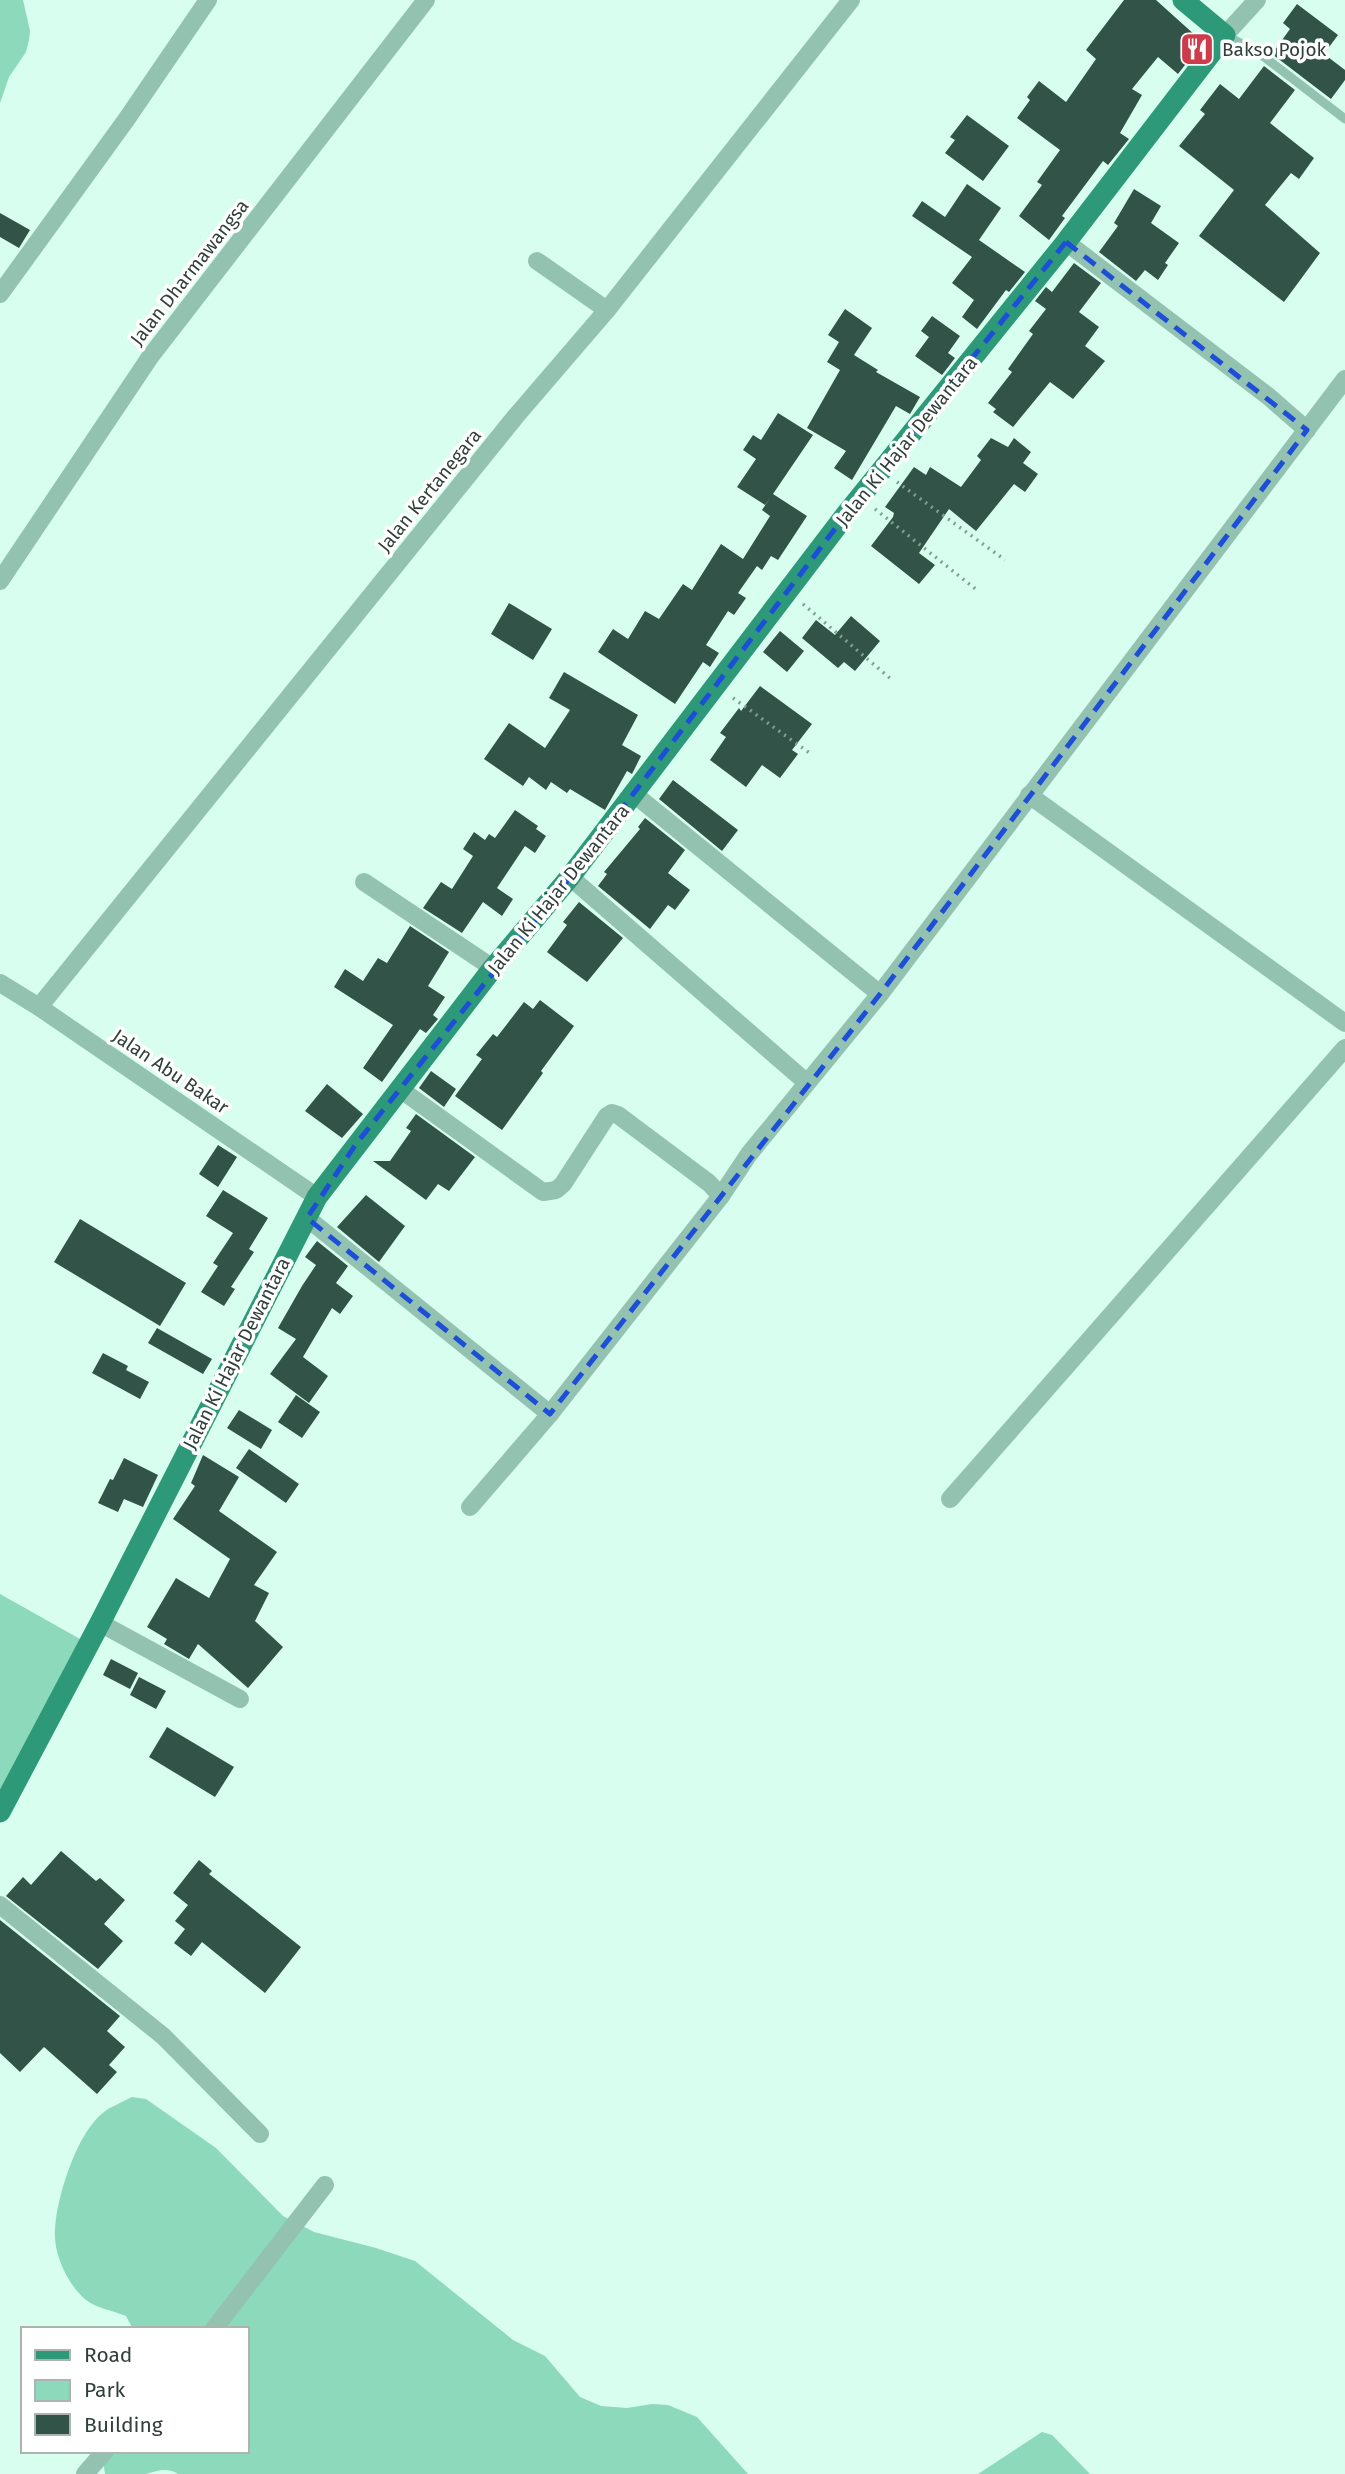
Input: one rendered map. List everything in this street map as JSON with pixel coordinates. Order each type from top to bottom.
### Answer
[{"type":"main road","points":[[1183,0],[1225,35]]},
{"type":"main road","name":"Jalan Ki Hajar Dewantara","points":[[0,1812],[100,1623],[317,1197],[493,968],[570,877],[860,497],[1066,243],[1225,35]]},
{"type":"street","points":[[0,294],[126,120],[208,0]]},
{"type":"street","name":"Jalan Dharmawangsa","points":[[0,581],[150,357],[426,0]]},
{"type":"street","name":"Jalan Kertanegara","points":[[39,1007],[516,416],[607,310],[851,0]]},
{"type":"street","points":[[1225,35],[1257,0]]},
{"type":"street","points":[[1066,243],[1268,396],[1307,430]]},
{"type":"street","points":[[537,261],[607,310]]},
{"type":"street","points":[[470,1507],[550,1414],[721,1196],[749,1154],[880,994],[1345,379]]},
{"type":"street","points":[[634,794],[880,994]]},
{"type":"street","points":[[1030,795],[1345,1023]]},
{"type":"street","points":[[570,877],[806,1082]]},
{"type":"street","points":[[364,882],[493,968]]},
{"type":"street","name":"Jalan Abu Bakar","points":[[0,983],[317,1197]]},
{"type":"street","points":[[950,1499],[1345,1048]]},
{"type":"street","points":[[400,1089],[543,1192],[556,1190],[563,1184],[581,1153],[607,1116],[612,1113],[709,1183],[721,1196]]},
{"type":"street","points":[[307,1218],[550,1414]]},
{"type":"street","points":[[100,1623],[240,1699]]},
{"type":"street","points":[[0,1905],[163,2036],[260,2134]]},
{"type":"street","points":[[216,2327],[325,2185]]},
{"type":"street","points":[[85,2474],[103,2453]]},
{"type":"lane","points":[[1225,35],[1259,53],[1345,119]]},
{"type":"path","points":[[882,470],[929,507],[1005,560]]},
{"type":"path","points":[[860,497],[978,591]]},
{"type":"path","points":[[788,592],[892,680]]},
{"type":"path","points":[[716,685],[811,754]]},
{"type":"highlighted area","points":[[1066,242],[1307,430],[880,994],[550,1414],[307,1218],[356,1144],[570,877],[847,513]]},
{"type":"green space","points":[[0,0],[23,0],[30,31],[26,52],[9,77],[0,103]]},
{"type":"green space","points":[[0,1594],[89,1644],[0,1812]]},
{"type":"green space","points":[[132,2097],[146,2099],[216,2148],[283,2216],[314,2232],[415,2261],[513,2340],[545,2356],[580,2397],[601,2406],[627,2408],[652,2404],[668,2405],[697,2417],[748,2474],[178,2474],[166,2470],[146,2474],[105,2474],[103,2453],[248,2453],[248,2327],[132,2327],[126,2316],[86,2300],[67,2277],[59,2258],[55,2229],[70,2166],[94,2121]]},
{"type":"green space","points":[[1042,2432],[1052,2435],[1090,2474],[978,2474]]},
{"type":"building","points":[[1124,0],[1156,0],[1196,36],[1188,46],[1195,52],[1178,74],[1158,57],[1132,89],[1142,95],[1120,133],[1129,139],[1108,165],[1103,161],[1062,216],[1065,218],[1049,240],[1019,216],[1042,185],[1037,182],[1060,150],[1017,118],[1030,100],[1027,97],[1039,81],[1066,102],[1096,59],[1086,50]]},
{"type":"building","points":[[1297,4],[1338,35],[1324,54],[1345,70],[1345,80],[1331,99],[1272,54],[1290,29],[1283,23]]},
{"type":"building","points":[[1264,66],[1295,90],[1270,123],[1314,158],[1299,179],[1291,173],[1265,205],[1320,253],[1284,302],[1199,236],[1234,190],[1179,146],[1205,114],[1200,110],[1220,84],[1239,99]]},
{"type":"building","points":[[967,115],[1009,146],[983,181],[945,153],[955,140],[950,137]]},
{"type":"building","points":[[967,184],[1001,208],[979,240],[1025,272],[1009,292],[1006,290],[977,329],[962,317],[974,300],[952,283],[972,257],[912,216],[922,201],[945,217]]},
{"type":"building","points":[[1134,189],[1161,206],[1151,223],[1179,243],[1165,263],[1168,265],[1158,280],[1145,270],[1136,281],[1099,252],[1118,226],[1114,223]]},
{"type":"building","points":[[0,213],[30,230],[19,248],[0,237]]},
{"type":"building","points":[[1074,263],[1101,283],[1079,312],[1099,327],[1085,346],[1105,361],[1073,399],[1050,382],[1013,427],[993,412],[996,409],[988,403],[1012,372],[1008,369],[1033,334],[1029,331],[1046,309],[1035,301],[1046,287],[1052,292]]},
{"type":"building","points":[[845,309],[872,328],[854,355],[878,370],[876,372],[920,397],[910,414],[896,406],[852,480],[834,468],[846,451],[807,428],[840,370],[827,362],[839,342],[828,335]]},
{"type":"building","points":[[932,316],[960,336],[948,353],[955,358],[942,375],[915,356],[929,337],[921,331]]},
{"type":"building","points":[[778,413],[813,435],[773,494],[807,516],[778,560],[771,556],[762,570],[757,566],[738,593],[746,598],[734,615],[728,611],[706,645],[719,653],[710,667],[703,662],[675,704],[598,652],[613,629],[628,639],[645,611],[659,619],[683,584],[692,590],[721,544],[743,559],[770,516],[762,510],[770,498],[765,505],[737,487],[756,459],[743,450],[753,435],[761,440]]},
{"type":"building","points":[[991,438],[1008,447],[1014,438],[1031,452],[1023,463],[1038,474],[1025,492],[1014,484],[976,531],[949,509],[919,553],[935,565],[919,584],[871,546],[893,517],[894,513],[885,507],[914,467],[926,475],[930,467],[961,487],[981,460],[977,456]]},
{"type":"building","points":[[509,603],[552,629],[533,660],[491,634]]},
{"type":"building","points":[[851,616],[880,641],[855,671],[844,662],[838,668],[802,638],[816,620],[835,635]]},
{"type":"building","points":[[780,631],[804,651],[787,672],[763,652]]},
{"type":"building","points":[[564,672],[638,715],[622,745],[641,756],[632,774],[627,771],[605,810],[570,789],[567,793],[551,782],[546,790],[529,777],[523,786],[484,759],[509,723],[545,748],[570,710],[549,698]]},
{"type":"building","points":[[760,686],[812,724],[792,750],[798,754],[780,778],[762,765],[746,787],[710,760],[726,737],[720,733]]},
{"type":"building","points":[[673,780],[738,830],[722,851],[659,799]]},
{"type":"building","points":[[515,810],[538,826],[536,829],[546,836],[535,853],[525,846],[497,888],[513,899],[502,916],[483,902],[462,933],[423,908],[441,882],[452,889],[473,856],[463,849],[474,832],[485,840],[489,834],[495,838]]},
{"type":"building","points":[[645,818],[685,850],[668,873],[690,890],[675,910],[668,905],[650,929],[598,886],[607,874],[604,872],[640,829],[638,827]]},
{"type":"building","points":[[579,902],[623,938],[587,982],[547,952],[567,925],[563,922]]},
{"type":"building","points":[[410,926],[449,952],[428,986],[445,997],[433,1015],[438,1019],[426,1033],[420,1029],[382,1082],[363,1068],[393,1025],[334,987],[345,969],[363,981],[378,958],[387,963]]},
{"type":"building","points":[[540,1000],[574,1026],[502,1130],[455,1096],[482,1059],[476,1055],[493,1034],[497,1037],[524,1002],[533,1009]]},
{"type":"building","points":[[431,1071],[456,1089],[444,1107],[419,1088]]},
{"type":"building","points":[[327,1084],[363,1114],[342,1138],[305,1111]]},
{"type":"building","points":[[416,1114],[475,1157],[449,1191],[438,1184],[426,1200],[373,1161],[390,1161],[411,1131],[406,1128]]},
{"type":"building","points":[[218,1145],[237,1157],[218,1187],[199,1174]]},
{"type":"building","points":[[223,1190],[268,1218],[249,1249],[254,1252],[231,1287],[235,1289],[224,1306],[201,1292],[218,1266],[213,1263],[233,1233],[206,1216]]},
{"type":"building","points":[[366,1195],[405,1226],[379,1262],[337,1227]]},
{"type":"building","points":[[80,1219],[186,1283],[160,1326],[54,1262]]},
{"type":"building","points":[[317,1241],[348,1266],[336,1283],[353,1296],[340,1314],[332,1308],[303,1357],[328,1376],[309,1403],[270,1374],[296,1339],[278,1328],[316,1265],[305,1257]]},
{"type":"building","points":[[157,1328],[212,1359],[203,1374],[148,1343]]},
{"type":"building","points":[[103,1353],[128,1366],[126,1370],[149,1382],[140,1399],[92,1373]]},
{"type":"building","points":[[296,1395],[320,1412],[302,1438],[278,1422]]},
{"type":"building","points":[[239,1410],[272,1430],[261,1449],[227,1428]]},
{"type":"building","points":[[249,1449],[299,1484],[286,1503],[236,1468]]},
{"type":"building","points":[[203,1455],[239,1477],[219,1511],[277,1552],[254,1585],[269,1593],[255,1621],[283,1647],[248,1688],[198,1644],[189,1659],[164,1644],[167,1639],[147,1627],[176,1578],[209,1598],[230,1559],[173,1519],[195,1486],[191,1483]]},
{"type":"building","points":[[124,1458],[158,1475],[143,1507],[124,1499],[118,1512],[98,1503]]},
{"type":"building","points":[[111,1659],[138,1673],[130,1689],[103,1675]]},
{"type":"building","points":[[139,1677],[166,1691],[156,1709],[130,1695]]},
{"type":"building","points":[[167,1727],[234,1767],[215,1797],[149,1757]]},
{"type":"building","points":[[61,1851],[96,1881],[100,1878],[125,1900],[104,1924],[123,1941],[98,1969],[6,1896],[23,1877],[31,1885]]},
{"type":"building","points":[[199,1860],[212,1871],[209,1874],[301,1947],[265,1993],[202,1942],[191,1956],[174,1943],[185,1929],[175,1921],[188,1905],[173,1893]]},
{"type":"building","points":[[0,1920],[120,2016],[107,2031],[125,2047],[109,2065],[117,2072],[97,2094],[44,2047],[20,2072],[0,2053]]},
{"type":"place","name":"Bakso Pojok","points":[[1197,49]]}]
